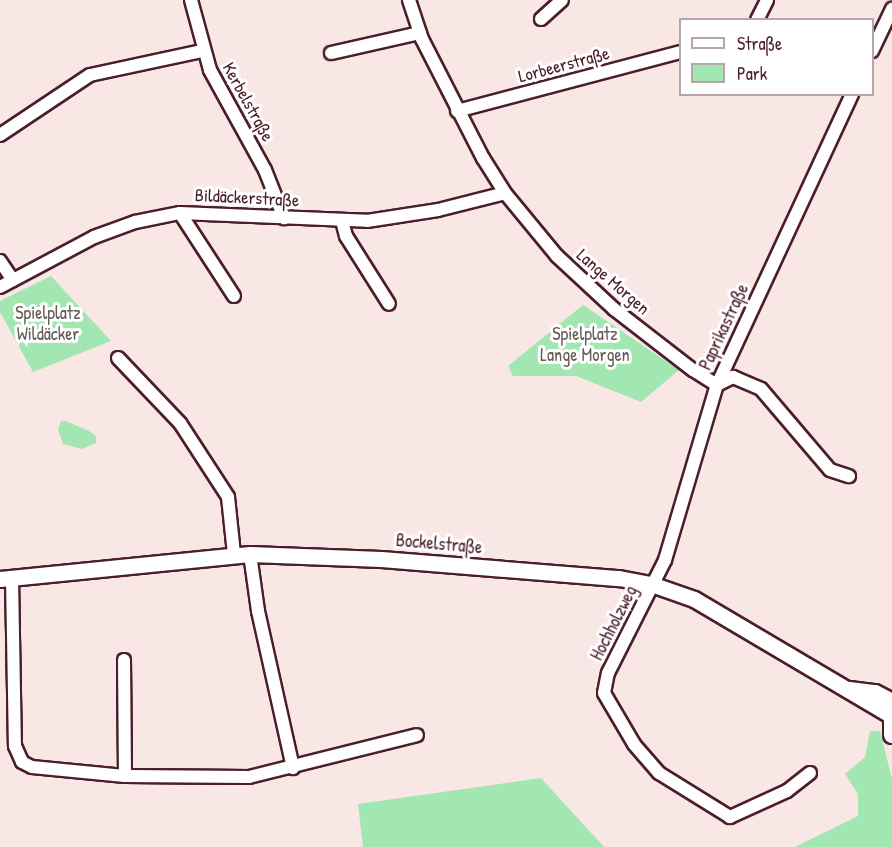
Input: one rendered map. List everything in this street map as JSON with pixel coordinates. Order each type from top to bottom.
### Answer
[{"type":"main road","points":[[892,716],[892,735]]},
{"type":"street","name":"Kerbelstraße","points":[[191,0],[202,51],[231,114],[266,170],[284,218]]},
{"type":"street","name":"Lange Morgen","points":[[409,0],[420,33],[457,111],[505,193],[557,256],[590,287],[650,338],[717,385]]},
{"type":"street","points":[[541,19],[562,0]]},
{"type":"street","points":[[758,18],[767,0]]},
{"type":"street","points":[[874,49],[892,9]]},
{"type":"street","points":[[331,53],[420,33]]},
{"type":"street","points":[[0,135],[90,75],[202,51]]},
{"type":"street","name":"Lorbeerstraße","points":[[457,111],[679,53]]},
{"type":"street","name":"Paprikastraße","points":[[654,585],[665,560],[717,385],[851,96]]},
{"type":"street","name":"Bildäckerstraße","points":[[0,287],[94,237],[135,222],[180,213],[342,221],[397,218],[505,193]]},
{"type":"street","points":[[180,213],[234,296]]},
{"type":"street","points":[[342,221],[346,236],[389,304]]},
{"type":"street","points":[[0,261],[13,280]]},
{"type":"street","points":[[118,358],[180,423],[228,497],[234,555]]},
{"type":"street","points":[[717,385],[733,377],[761,389],[830,470],[849,476]]},
{"type":"street","points":[[250,554],[258,611],[293,768]]},
{"type":"street","name":"Bockelstraße","points":[[6,579],[250,554],[381,559],[654,585],[693,599],[892,716]]},
{"type":"street","points":[[6,579],[15,746],[22,762],[32,767],[125,776],[249,777],[293,768],[417,735]]},
{"type":"street","name":"Hochholzweg","points":[[654,585],[608,674],[604,693],[634,744],[659,773],[730,817],[787,791],[810,773]]},
{"type":"street","points":[[124,660],[125,776]]},
{"type":"street","name":"Bockelstraße","points":[[849,689],[875,692],[892,701]]},
{"type":"street","points":[[0,718],[13,718]]},
{"type":"green space","name":"Spielplatz Wildäcker","points":[[51,276],[111,341],[33,372],[0,312],[0,301]]},
{"type":"green space","name":"Spielplatz Lange Morgen","points":[[583,305],[679,370],[641,402],[576,376],[513,376],[508,366]]},
{"type":"green space","points":[[61,421],[66,421],[96,436],[96,443],[82,449],[63,444],[58,429]]},
{"type":"green space","points":[[870,731],[880,731],[892,779],[892,847],[795,847],[858,816],[858,794],[845,774],[865,757]]},
{"type":"green space","points":[[541,778],[604,847],[363,847],[358,804]]}]
